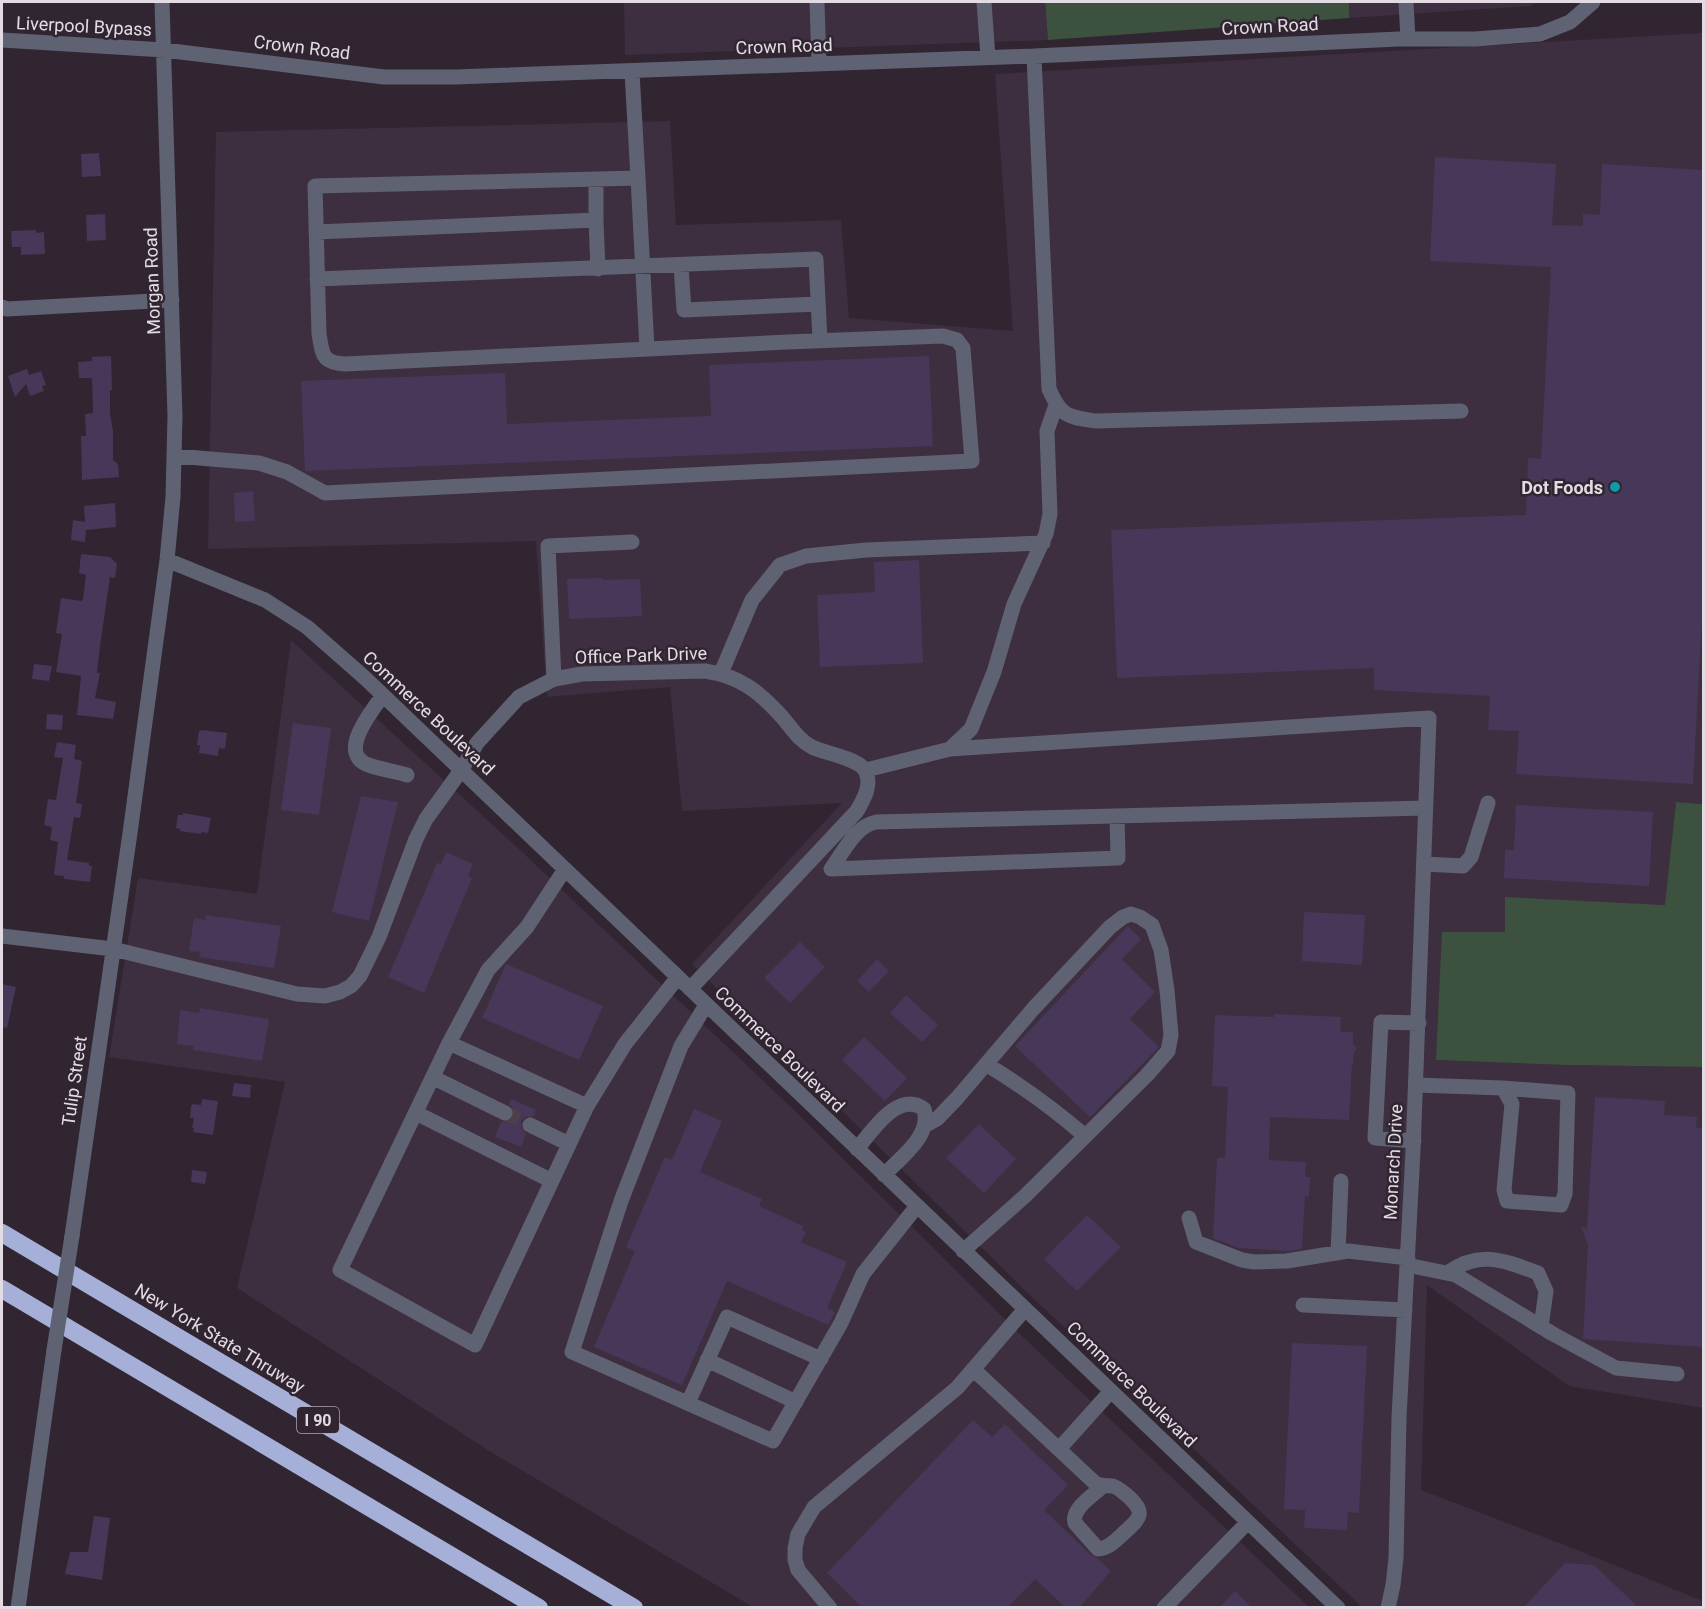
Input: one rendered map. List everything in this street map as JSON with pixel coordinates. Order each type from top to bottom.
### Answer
[{"type":"highway","name":"New York State Thruway","points":[[2,1233],[634,1608]]},
{"type":"highway","name":"I 90","points":[[2,1289],[539,1608]]},
{"type":"street","name":"Morgan Road","points":[[162,2],[175,456],[167,560]]},
{"type":"street","points":[[817,2],[819,64]]},
{"type":"street","points":[[984,2],[988,57]]},
{"type":"street","points":[[1406,2],[1408,39]]},
{"type":"street","name":"Crown Road","points":[[164,50],[384,77],[632,72],[1408,39],[1475,39],[1540,34],[1570,22],[1593,2]]},
{"type":"street","name":"Liverpool Bypass","points":[[2,40],[164,50]]},
{"type":"street","points":[[1034,56],[1049,389],[1056,405],[1070,417],[1096,422],[1461,411]]},
{"type":"street","points":[[632,72],[647,349]]},
{"type":"street","points":[[175,456],[259,464],[287,472],[325,493],[972,461],[963,348],[957,340],[943,336],[345,364],[331,363],[323,355],[319,334],[315,186],[638,178]]},
{"type":"street","points":[[596,179],[598,269]]},
{"type":"street","points":[[316,232],[596,220]]},
{"type":"street","points":[[317,279],[816,259],[820,340]]},
{"type":"street","points":[[681,266],[684,310],[818,304]]},
{"type":"street","points":[[2,308],[172,300]]},
{"type":"street","points":[[690,989],[857,811],[866,796],[866,770],[950,749],[970,729],[994,672],[1014,604],[1042,543],[1050,514],[1047,431],[1056,405]]},
{"type":"street","points":[[554,679],[548,546],[632,542]]},
{"type":"street","points":[[721,673],[752,600],[780,565],[806,556],[866,550],[1042,543]]},
{"type":"street","name":"Commerce Boulevard","points":[[167,560],[265,600],[307,627],[462,769],[1338,1608]]},
{"type":"street","name":"Tulip Street","points":[[18,1608],[167,560]]},
{"type":"street","name":"Office Park Drive","points":[[2,936],[113,949],[297,994],[325,996],[340,992],[351,986],[360,976],[379,937],[416,839],[477,742],[519,697],[554,679],[582,674],[705,670],[721,673],[749,686],[782,717],[797,735],[812,747],[856,762],[866,770]]},
{"type":"street","points":[[383,696],[362,727],[356,741],[356,754],[366,764],[407,775]]},
{"type":"street","name":"Monarch Drive","points":[[950,749],[1429,718],[1414,1141],[1399,1418],[1396,1558],[1388,1608]]},
{"type":"street","points":[[1424,864],[1462,866],[1471,857],[1488,803]]},
{"type":"street","points":[[1117,816],[1118,858],[831,868],[859,831],[868,824],[876,822],[1425,808]]},
{"type":"street","points":[[565,869],[527,927],[488,970],[449,1043],[340,1270],[475,1345],[587,1106],[625,1044],[678,977]]},
{"type":"street","points":[[926,1125],[944,1112],[1033,1009],[1110,927],[1123,917],[1131,915],[1140,917],[1152,925],[1161,950],[1171,1035],[1168,1051],[1147,1075],[1025,1196],[963,1251]]},
{"type":"street","points":[[706,1005],[681,1046],[625,1190],[572,1352],[773,1442],[841,1323],[863,1274],[917,1206]]},
{"type":"street","points":[[1414,1141],[1375,1138],[1381,1022],[1419,1023]]},
{"type":"street","points":[[449,1043],[587,1106]]},
{"type":"street","points":[[986,1064],[1045,1103],[1085,1136]]},
{"type":"street","points":[[434,1078],[505,1113]]},
{"type":"street","points":[[1416,1085],[1503,1088],[1568,1093],[1565,1194],[1561,1205],[1507,1201],[1504,1190],[1512,1104],[1503,1088]]},
{"type":"street","points":[[857,1149],[894,1109],[911,1103],[924,1109],[926,1125],[922,1135],[884,1175]]},
{"type":"street","points":[[416,1113],[552,1181]]},
{"type":"street","points":[[530,1125],[569,1144]]},
{"type":"street","points":[[1338,1253],[1341,1181]]},
{"type":"street","points":[[1189,1218],[1196,1242],[1242,1260],[1287,1261],[1348,1251],[1407,1261],[1456,1275],[1541,1327],[1616,1368],[1677,1374]]},
{"type":"street","points":[[1447,1273],[1459,1264],[1473,1260],[1502,1260],[1538,1273],[1546,1291],[1541,1327]]},
{"type":"street","points":[[1303,1305],[1405,1310]]},
{"type":"street","points":[[830,1608],[798,1570],[795,1560],[798,1534],[814,1507],[957,1388],[1025,1309]]},
{"type":"street","points":[[688,1404],[727,1317],[821,1359]]},
{"type":"street","points":[[707,1360],[796,1402]]},
{"type":"street","points":[[973,1369],[1095,1484],[1119,1489],[1137,1505],[1140,1513],[1138,1520],[1107,1547],[1098,1549],[1075,1523],[1074,1518],[1077,1510],[1102,1487]]},
{"type":"street","points":[[1059,1449],[1111,1391]]},
{"type":"street","points":[[1164,1608],[1248,1522]]},
{"type":"shaded area","points":[[624,2],[1045,2],[1048,40],[625,55]]},
{"type":"shaded area","points":[[1349,2],[1537,2],[1531,6],[1349,18]]},
{"type":"shaded area","points":[[1703,33],[1703,804],[1676,802],[1666,905],[1505,898],[1505,932],[1436,1060],[1703,1067],[1703,1408],[1569,1386],[1427,1285],[1421,1490],[1703,1601],[1703,1607],[1362,1607],[1035,1300],[692,964],[842,803],[682,811],[670,687],[547,697],[536,541],[208,549],[216,132],[670,121],[676,225],[841,220],[849,318],[1013,331],[995,74]]},
{"type":"shaded area","points":[[291,640],[520,850],[795,1111],[1024,1338],[1309,1607],[753,1607],[494,1454],[237,1288],[285,1082],[109,1057],[138,878],[257,894]]},
{"type":"green space","points":[[1045,2],[1349,2],[1349,18],[1048,40]]},
{"type":"green space","points":[[1676,802],[1703,804],[1703,1067],[1436,1060],[1442,932],[1505,932],[1505,897],[1665,905]]},
{"type":"building","points":[[99,153],[101,176],[82,177],[81,154]]},
{"type":"building","name":"Dot Foods","points":[[1435,157],[1556,164],[1552,225],[1583,226],[1583,214],[1600,215],[1602,164],[1704,170],[1704,581],[1693,784],[1516,774],[1519,731],[1488,730],[1490,696],[1374,690],[1374,668],[1117,678],[1111,530],[1526,515],[1528,458],[1541,459],[1551,267],[1430,261]]},
{"type":"building","points":[[105,214],[106,240],[87,241],[86,215]]},
{"type":"building","points":[[36,230],[36,233],[44,232],[45,254],[21,255],[21,247],[12,247],[11,231]]},
{"type":"building","points":[[111,356],[110,414],[113,431],[113,460],[118,464],[119,477],[82,480],[81,436],[86,436],[85,414],[93,413],[92,378],[79,378],[78,362],[92,361],[92,357]]},
{"type":"building","points":[[929,356],[933,446],[305,471],[301,381],[505,373],[507,424],[711,416],[709,365]]},
{"type":"building","points":[[27,369],[29,375],[41,371],[46,385],[42,386],[44,391],[30,396],[26,384],[15,397],[8,376]]},
{"type":"building","points":[[253,491],[255,521],[235,522],[234,493]]},
{"type":"building","points":[[115,503],[116,527],[86,530],[85,542],[71,540],[73,520],[85,522],[84,506]]},
{"type":"building","points":[[81,554],[110,557],[117,564],[115,578],[110,577],[97,673],[100,673],[95,698],[116,702],[113,719],[77,715],[81,676],[56,672],[62,634],[56,633],[61,598],[81,601],[83,599],[86,575],[79,573]]},
{"type":"building","points":[[919,560],[923,663],[820,667],[817,595],[875,592],[874,562]]},
{"type":"building","points":[[600,578],[604,580],[640,579],[642,616],[569,619],[567,579]]},
{"type":"building","points":[[34,664],[52,666],[49,681],[32,679]]},
{"type":"building","points":[[47,714],[63,715],[62,730],[46,729]]},
{"type":"building","points":[[293,723],[331,728],[319,815],[281,810]]},
{"type":"building","points":[[199,731],[227,733],[225,749],[219,748],[218,756],[199,753],[200,745],[197,745]]},
{"type":"building","points":[[57,742],[76,745],[74,759],[82,761],[76,803],[82,804],[80,818],[74,817],[67,860],[89,863],[89,866],[92,866],[90,882],[64,879],[64,876],[54,875],[58,842],[50,840],[52,827],[44,825],[48,799],[56,800],[63,758],[54,757]]},
{"type":"building","points":[[361,796],[398,802],[369,921],[332,912]]},
{"type":"building","points":[[1516,805],[1653,812],[1649,886],[1504,878],[1505,850],[1514,850]]},
{"type":"building","points":[[183,813],[211,818],[208,833],[180,831],[176,828],[178,815],[183,815]]},
{"type":"building","points":[[446,852],[473,864],[468,876],[472,878],[424,993],[388,977],[437,863],[441,864]]},
{"type":"building","points":[[1304,912],[1365,915],[1362,965],[1302,961]]},
{"type":"building","points":[[206,915],[281,926],[274,968],[199,957],[200,952],[189,951],[194,918],[205,920]]},
{"type":"building","points":[[1128,926],[1141,939],[1122,959],[1155,992],[1130,1019],[1159,1047],[1090,1117],[1015,1046]]},
{"type":"building","points":[[800,942],[825,967],[790,1003],[764,978]]},
{"type":"building","points":[[877,959],[889,971],[869,992],[857,981]]},
{"type":"building","points":[[506,964],[603,1006],[579,1060],[482,1018]]},
{"type":"building","points":[[2,984],[16,987],[7,1028],[2,1027]]},
{"type":"building","points":[[906,995],[938,1025],[922,1042],[890,1013]]},
{"type":"building","points":[[200,1008],[269,1019],[262,1061],[193,1050],[194,1046],[177,1044],[180,1012],[182,1010],[199,1013]]},
{"type":"building","points":[[1274,1014],[1341,1017],[1340,1032],[1353,1032],[1353,1044],[1357,1048],[1352,1064],[1349,1120],[1270,1117],[1269,1160],[1306,1162],[1305,1177],[1310,1177],[1309,1197],[1305,1196],[1302,1249],[1289,1251],[1239,1248],[1213,1238],[1217,1158],[1225,1158],[1228,1087],[1212,1086],[1215,1015],[1274,1017]]},
{"type":"building","points":[[864,1037],[907,1078],[885,1101],[842,1060]]},
{"type":"building","points":[[234,1083],[251,1085],[250,1098],[232,1096]]},
{"type":"building","points":[[1595,1097],[1665,1101],[1664,1115],[1697,1117],[1696,1128],[1704,1128],[1704,1347],[1583,1339],[1588,1245],[1581,1227],[1587,1229]]},
{"type":"building","points":[[202,1099],[218,1101],[213,1135],[193,1132],[194,1118],[190,1118],[191,1106],[201,1105]]},
{"type":"building","points":[[511,1099],[536,1110],[534,1116],[525,1117],[521,1121],[522,1130],[526,1134],[521,1147],[495,1137],[501,1122],[510,1121],[514,1117],[513,1108],[509,1104]]},
{"type":"building","points":[[694,1109],[722,1121],[700,1172],[762,1199],[759,1206],[803,1226],[802,1230],[806,1232],[801,1242],[847,1262],[827,1308],[835,1312],[828,1325],[727,1281],[682,1385],[594,1347],[635,1251],[626,1247],[665,1157],[672,1160]]},
{"type":"building","points":[[979,1124],[1016,1159],[984,1193],[946,1158]]},
{"type":"building","points":[[192,1170],[207,1172],[205,1184],[191,1182]]},
{"type":"building","points":[[1087,1215],[1121,1247],[1077,1291],[1044,1259]]},
{"type":"building","points":[[1292,1343],[1367,1346],[1359,1513],[1348,1512],[1347,1530],[1304,1528],[1305,1510],[1284,1509]]},
{"type":"building","points":[[973,1420],[992,1437],[1005,1424],[1068,1485],[1044,1510],[1111,1571],[1079,1608],[1066,1608],[1035,1579],[1007,1608],[863,1608],[827,1573]]},
{"type":"building","points":[[94,1516],[110,1518],[102,1580],[65,1574],[70,1552],[88,1552]]},
{"type":"building","points":[[1565,1563],[1594,1565],[1639,1608],[1523,1608]]},
{"type":"building","points":[[1235,1591],[1252,1608],[1219,1608]]},
{"type":"tunnel","points":[[505,1113],[530,1125]]},
{"type":"place","name":"Dot Foods","points":[[1615,487]]}]
